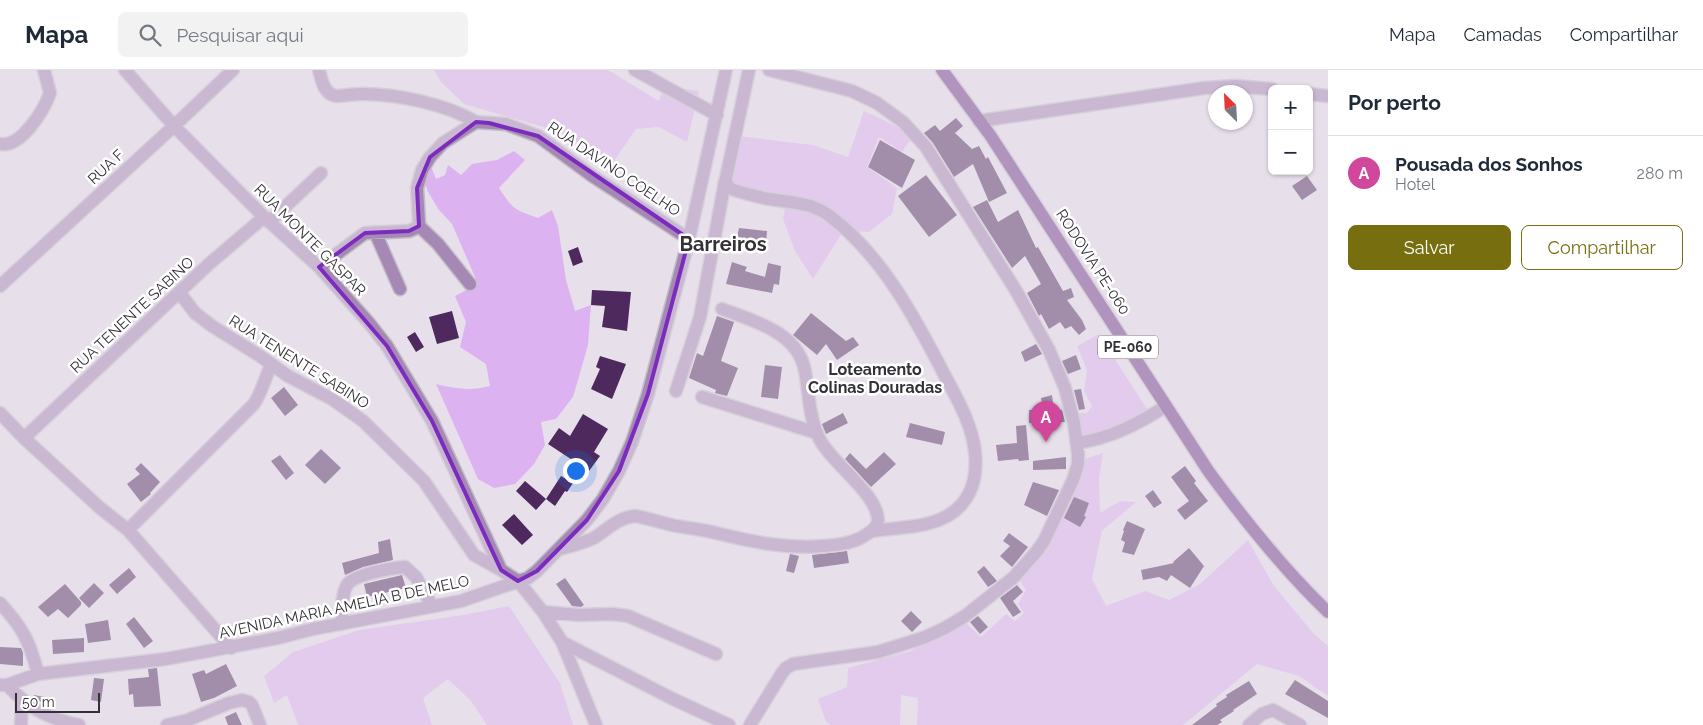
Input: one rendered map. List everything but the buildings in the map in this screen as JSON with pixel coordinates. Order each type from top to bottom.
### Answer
[{"type":"main road","name":"RODOVIA PE-060","points":[[942,70],[1037,206],[1209,472],[1245,519],[1295,578],[1328,612]]},
{"type":"street","points":[[0,144],[10,144],[17,139],[40,114],[50,93],[44,70]]},
{"type":"street","name":"RUA MONTE GASPAR","points":[[125,70],[174,126],[266,220],[319,267],[386,346],[432,422],[501,570],[518,582],[543,612],[562,642],[596,725]]},
{"type":"street","name":"RUA F","points":[[0,286],[232,70]]},
{"type":"street","points":[[319,70],[324,87],[330,94],[335,96],[378,95],[421,102],[440,106],[464,115],[476,122],[444,143],[430,157],[422,170],[417,188],[418,225],[409,231],[365,233],[319,267]]},
{"type":"street","points":[[635,70],[717,115]]},
{"type":"street","name":"AVENIDA MARIA AMELIA B DE MELO","points":[[4,685],[38,674],[166,659],[231,648],[313,629],[461,601],[518,582],[538,571],[588,520],[619,471],[632,442],[648,394],[689,239],[726,70]]},
{"type":"street","points":[[676,391],[700,317],[725,181],[749,70]]},
{"type":"street","points":[[750,725],[782,673],[793,664],[878,652],[923,638],[965,616],[998,591],[1014,577],[1044,541],[1073,480],[1078,464],[1074,423],[1065,388],[1049,350],[1015,289],[926,147],[903,122],[877,103],[852,91],[769,70]]},
{"type":"street","points":[[979,121],[1204,88],[1235,86],[1268,89]]},
{"type":"street","points":[[1313,94],[1328,96]]},
{"type":"street","name":"RUA DAVINO COELHO","points":[[476,122],[506,124],[538,136],[591,175],[689,239]]},
{"type":"street","name":"RUA TENENTE SABINO","points":[[24,438],[178,292],[321,173]]},
{"type":"street","points":[[560,549],[580,544],[593,538],[616,521],[635,516],[765,544],[792,547],[848,543],[872,532],[942,519],[953,512],[967,497],[974,479],[975,452],[960,404],[912,313],[875,263],[841,226],[830,216],[813,206],[738,192],[728,187],[725,181]]},
{"type":"street","points":[[418,225],[452,260],[470,284]]},
{"type":"street","points":[[375,232],[400,289]]},
{"type":"street","name":"RUA TENENTE SABINO","points":[[178,292],[195,313],[202,318],[271,365],[310,389],[337,402],[363,421],[424,481],[474,555],[501,570]]},
{"type":"street","points":[[722,309],[772,329],[792,345],[799,354],[805,370],[810,409],[817,433],[830,455],[869,499],[878,519],[872,532]]},
{"type":"street","points":[[128,530],[253,405],[271,365]]},
{"type":"street","points":[[702,397],[817,433]]},
{"type":"street","points":[[1077,443],[1122,431],[1140,423],[1166,406]]},
{"type":"street","points":[[0,413],[24,438],[99,507],[128,530],[231,648]]},
{"type":"street","points":[[342,624],[346,587],[352,580],[391,568],[405,567],[416,576],[432,606]]},
{"type":"street","points":[[0,603],[28,639],[38,674]]},
{"type":"street","points":[[543,612],[628,616],[716,654]]},
{"type":"street","points":[[562,642],[671,698],[729,725]]},
{"type":"street","points":[[4,685],[36,711],[79,725]]},
{"type":"street","points":[[167,725],[188,720],[238,700],[246,700],[252,705],[260,725]]},
{"type":"street","points":[[21,725],[22,701]]},
{"type":"street","points":[[1249,725],[1262,714],[1273,710],[1300,725]]},
{"type":"highlighted area","points":[[476,122],[489,123],[538,136],[689,239],[648,394],[619,471],[587,520],[537,571],[518,581],[501,570],[432,421],[387,346],[319,267],[365,233],[409,231],[419,226],[417,188],[430,157]]},
{"type":"shaded area","points":[[434,70],[608,70],[659,101],[664,86],[699,91],[687,142],[659,127],[636,129],[612,164],[560,132],[464,104],[441,82]]},
{"type":"shaded area","points":[[864,111],[913,136],[902,152],[879,137],[867,167],[897,188],[892,214],[869,232],[844,230],[813,279],[795,251],[783,219],[787,197],[729,184],[738,136],[813,145],[848,157]]},
{"type":"shaded area","points":[[514,151],[525,160],[499,188],[514,208],[523,212],[538,218],[552,210],[558,226],[566,280],[575,311],[591,305],[588,345],[573,397],[556,419],[541,422],[545,445],[534,464],[515,484],[494,488],[478,479],[436,384],[463,389],[490,386],[486,364],[460,347],[466,322],[455,296],[478,284],[452,224],[439,210],[428,192],[424,180],[430,164],[436,179],[445,175],[448,165],[461,175],[472,164],[497,160]]},
{"type":"shaded area","points":[[1099,334],[1150,414],[1092,438],[1082,434],[1077,413],[1087,413],[1092,406],[1084,391],[1087,370],[1077,346]]},
{"type":"shaded area","points":[[1103,453],[1099,479],[1100,513],[1120,501],[1136,502],[1102,531],[1092,579],[1106,606],[1145,591],[1169,600],[1200,584],[1248,540],[1274,586],[1313,633],[1328,646],[1328,696],[1299,676],[1257,664],[1183,725],[917,725],[918,698],[901,695],[900,725],[831,725],[826,722],[818,699],[847,687],[848,668],[911,651],[964,621],[981,637],[1006,614],[1015,621],[1024,613],[1018,604],[1026,590],[1018,578],[1057,517],[1085,459]]},
{"type":"shaded area","points":[[509,606],[560,683],[573,725],[487,725],[471,701],[448,679],[423,698],[432,725],[298,725],[287,695],[274,703],[264,676],[293,652],[359,630],[463,615]]},
{"type":"place","name":"Pousada dos Sonhos","points":[[1046,442]]},
{"type":"district","name":"Barreiros","points":[[723,244]]},
{"type":"district","name":"Loteamento Colinas Douradas","points":[[875,378]]}]
